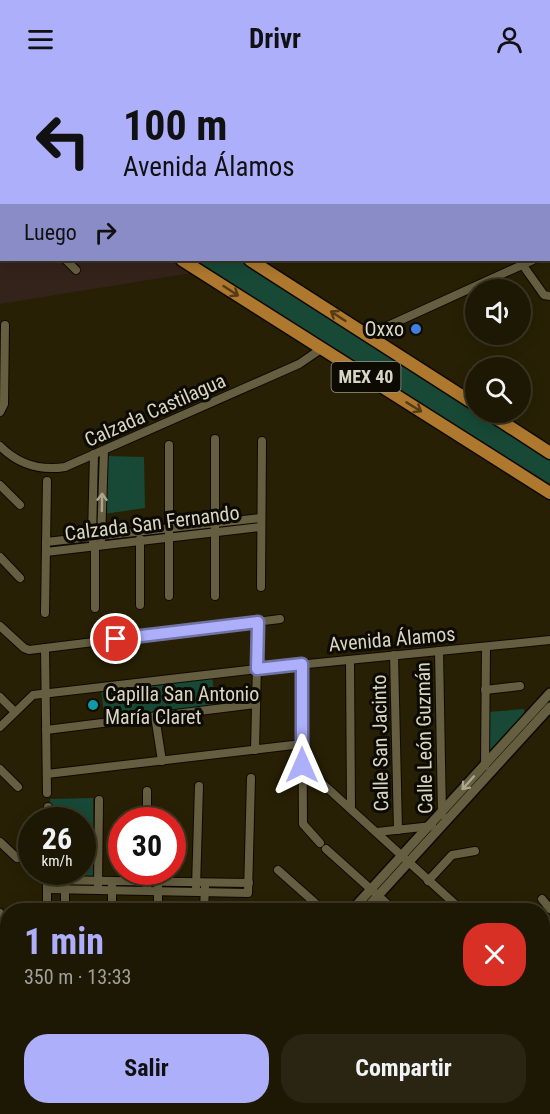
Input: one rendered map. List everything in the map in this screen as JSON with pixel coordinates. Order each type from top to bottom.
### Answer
[{"type":"highway","name":"MEX 40","points":[[184,261],[550,493]]},
{"type":"highway","name":"MEX 40","points":[[252,261],[465,398]]},
{"type":"highway","points":[[504,423],[550,453]]},
{"type":"street","points":[[67,261],[76,270]]},
{"type":"street","points":[[368,335],[530,261]]},
{"type":"street","points":[[522,264],[544,295],[550,296]]},
{"type":"street","points":[[0,412],[4,404],[2,344],[5,325]]},
{"type":"street","name":"Calzada Castilagua","points":[[0,446],[25,464],[46,469],[65,467],[300,364],[321,349]]},
{"type":"street","points":[[215,439],[216,596]]},
{"type":"street","points":[[261,587],[262,441]]},
{"type":"street","points":[[169,445],[169,596]]},
{"type":"street","points":[[96,548],[101,536],[104,450]]},
{"type":"street","points":[[94,454],[92,537],[96,548],[95,608]]},
{"type":"street","points":[[45,613],[47,481]]},
{"type":"street","points":[[0,485],[20,505]]},
{"type":"street","name":"Calzada San Fernando","points":[[46,552],[96,548],[169,537],[261,518]]},
{"type":"street","name":"Calzada San Fernando","points":[[46,542],[169,528],[261,527]]},
{"type":"street","points":[[140,531],[140,605]]},
{"type":"street","points":[[2,563],[20,578]]},
{"type":"street","points":[[0,626],[26,650],[280,619]]},
{"type":"street","points":[[255,750],[258,622]]},
{"type":"street","name":"Avenida Álamos","points":[[0,727],[33,695],[302,664],[550,640]]},
{"type":"street","points":[[486,647],[485,765],[487,777]]},
{"type":"street","points":[[45,648],[47,793]]},
{"type":"street","name":"Calle León Guzmán","points":[[439,651],[442,825]]},
{"type":"street","name":"Calle San Jacinto","points":[[394,655],[398,830]]},
{"type":"street","points":[[350,660],[351,808]]},
{"type":"street","points":[[302,664],[303,824],[323,846],[387,903]]},
{"type":"street","points":[[486,690],[520,686]]},
{"type":"street","points":[[361,903],[375,892],[487,777],[550,693]]},
{"type":"street","points":[[0,697],[15,712]]},
{"type":"street","points":[[46,730],[256,704]]},
{"type":"street","points":[[405,860],[429,826],[485,765],[550,706]]},
{"type":"street","points":[[155,716],[162,761]]},
{"type":"street","points":[[47,774],[302,744]]},
{"type":"street","points":[[302,765],[454,903]]},
{"type":"street","points":[[0,769],[18,787]]},
{"type":"street","points":[[249,887],[251,778]]},
{"type":"street","points":[[199,786],[200,892],[202,903]]},
{"type":"street","points":[[147,791],[147,807]]},
{"type":"street","points":[[98,886],[99,800]]},
{"type":"street","points":[[377,832],[442,825]]},
{"type":"street","points":[[0,842],[17,858]]},
{"type":"street","points":[[428,881],[452,855],[475,851]]},
{"type":"street","points":[[278,870],[315,903]]},
{"type":"street","points":[[98,886],[108,882]]},
{"type":"street","points":[[186,883],[249,887]]},
{"type":"street","points":[[47,885],[47,903]]},
{"type":"street","points":[[64,903],[65,885],[98,886],[112,890],[200,892],[249,887]]},
{"type":"street","points":[[112,885],[112,903]]},
{"type":"street","points":[[147,885],[147,891]]},
{"type":"street","points":[[158,885],[158,903]]},
{"type":"street","points":[[369,903],[375,892]]},
{"type":"street","points":[[542,899],[545,903]]},
{"type":"shaded area","points":[[0,261],[266,261],[0,304]]},
{"type":"green space","points":[[188,261],[252,261],[465,400],[465,423],[502,423],[550,454],[550,491]]},
{"type":"green space","points":[[108,456],[144,457],[145,508],[104,514],[105,468]]},
{"type":"green space","points":[[212,676],[216,708],[105,722],[101,689]]},
{"type":"green space","points":[[524,709],[526,723],[488,764],[488,712]]},
{"type":"green space","points":[[93,798],[93,807],[50,807],[50,799]]},
{"type":"place","name":"Oxxo","points":[[416,329]]},
{"type":"place","name":"Capilla San Antonio María Claret","points":[[93,705]]},
{"type":"route","points":[[116,639],[258,622],[257,669],[302,664],[302,765]]}]
